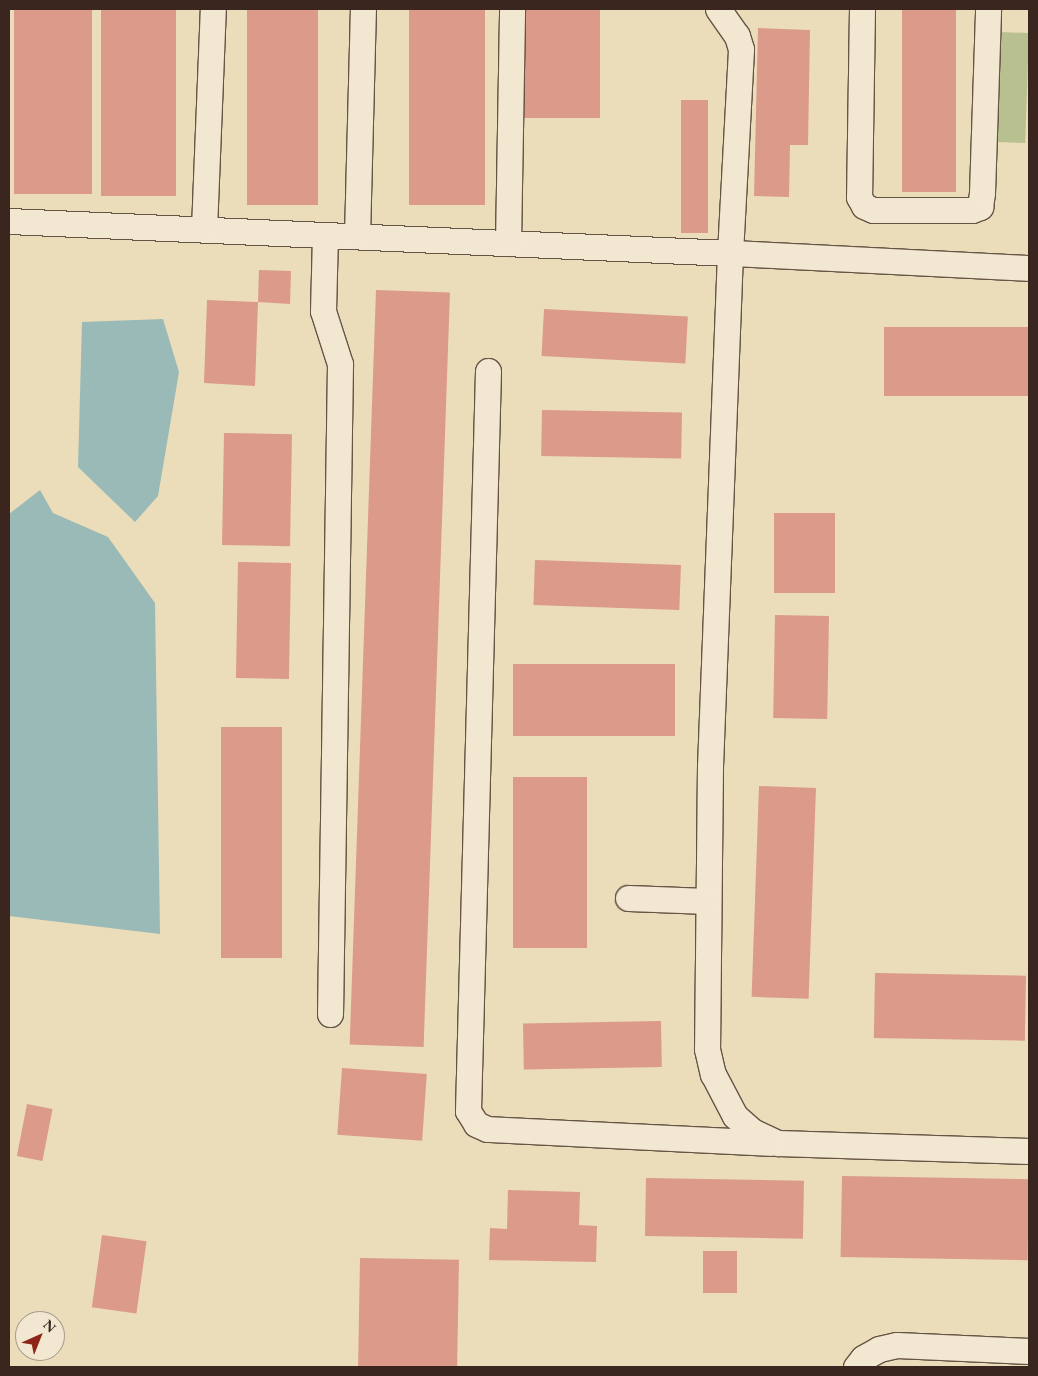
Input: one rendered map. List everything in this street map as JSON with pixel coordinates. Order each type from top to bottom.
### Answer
[{"type":"lane","points":[[204,230],[213,9]]},
{"type":"lane","points":[[357,236],[363,9]]},
{"type":"lane","points":[[508,243],[512,9]]},
{"type":"lane","points":[[718,9],[737,36],[741,49],[730,253],[710,766],[707,1049],[712,1074],[735,1116],[752,1131],[778,1143]]},
{"type":"lane","points":[[862,9],[859,197],[864,206],[873,210],[962,210],[980,207],[988,9]]},
{"type":"lane","points":[[9,221],[1029,268]]},
{"type":"lane","points":[[325,235],[324,311],[340,364],[330,1014]]},
{"type":"lane","points":[[488,371],[468,1111],[476,1124],[488,1129],[778,1143],[1029,1151]]},
{"type":"lane","points":[[628,898],[708,901]]},
{"type":"lane","points":[[856,1367],[863,1358],[879,1349],[897,1346],[1029,1351]]},
{"type":"green space","points":[[1000,32],[1029,33],[1025,143],[996,142]]},
{"type":"water","points":[[163,319],[179,372],[158,496],[135,522],[78,467],[82,322]]},
{"type":"water","points":[[40,490],[53,513],[108,537],[155,603],[160,934],[9,916],[9,514]]},
{"type":"building","points":[[14,9],[92,9],[92,194],[14,194]]},
{"type":"building","points":[[101,9],[176,9],[176,196],[101,196]]},
{"type":"building","points":[[247,9],[318,9],[318,205],[247,205]]},
{"type":"building","points":[[409,9],[485,9],[485,205],[409,205]]},
{"type":"building","points":[[524,9],[600,9],[600,118],[524,118]]},
{"type":"building","points":[[902,9],[956,9],[956,192],[902,192]]},
{"type":"building","points":[[758,28],[810,30],[808,145],[790,145],[789,197],[754,196]]},
{"type":"building","points":[[681,100],[708,100],[708,233],[681,233]]},
{"type":"building","points":[[259,270],[291,271],[290,304],[258,302]]},
{"type":"building","points":[[376,290],[450,293],[424,1047],[350,1045]]},
{"type":"building","points":[[207,300],[258,302],[255,386],[204,383]]},
{"type":"building","points":[[544,309],[688,317],[685,363],[542,356]]},
{"type":"building","points":[[884,327],[1029,327],[1029,396],[884,396]]},
{"type":"building","points":[[542,410],[682,412],[681,458],[541,456]]},
{"type":"building","points":[[224,433],[292,434],[290,546],[222,545]]},
{"type":"building","points":[[774,513],[835,513],[835,593],[774,593]]},
{"type":"building","points":[[535,560],[681,565],[679,610],[533,605]]},
{"type":"building","points":[[238,562],[291,563],[289,679],[236,678]]},
{"type":"building","points":[[775,615],[829,616],[827,719],[773,718]]},
{"type":"building","points":[[513,664],[675,664],[675,736],[513,736]]},
{"type":"building","points":[[221,727],[282,727],[282,958],[221,958]]},
{"type":"building","points":[[513,777],[587,777],[587,948],[513,948]]},
{"type":"building","points":[[759,786],[816,788],[809,999],[752,997]]},
{"type":"building","points":[[875,973],[1026,976],[1025,1041],[874,1038]]},
{"type":"building","points":[[661,1021],[662,1067],[524,1069],[523,1023]]},
{"type":"building","points":[[342,1068],[427,1074],[422,1141],[337,1135]]},
{"type":"building","points":[[27,1104],[53,1109],[42,1161],[17,1156]]},
{"type":"building","points":[[842,1176],[1029,1179],[1028,1260],[841,1257]]},
{"type":"building","points":[[646,1178],[804,1181],[803,1239],[645,1236]]},
{"type":"building","points":[[508,1190],[580,1192],[579,1225],[597,1226],[596,1262],[489,1260],[490,1228],[507,1229]]},
{"type":"building","points":[[102,1235],[147,1241],[136,1314],[92,1307]]},
{"type":"building","points":[[703,1251],[737,1251],[737,1293],[703,1293]]},
{"type":"building","points":[[360,1258],[459,1260],[457,1367],[358,1367]]}]
